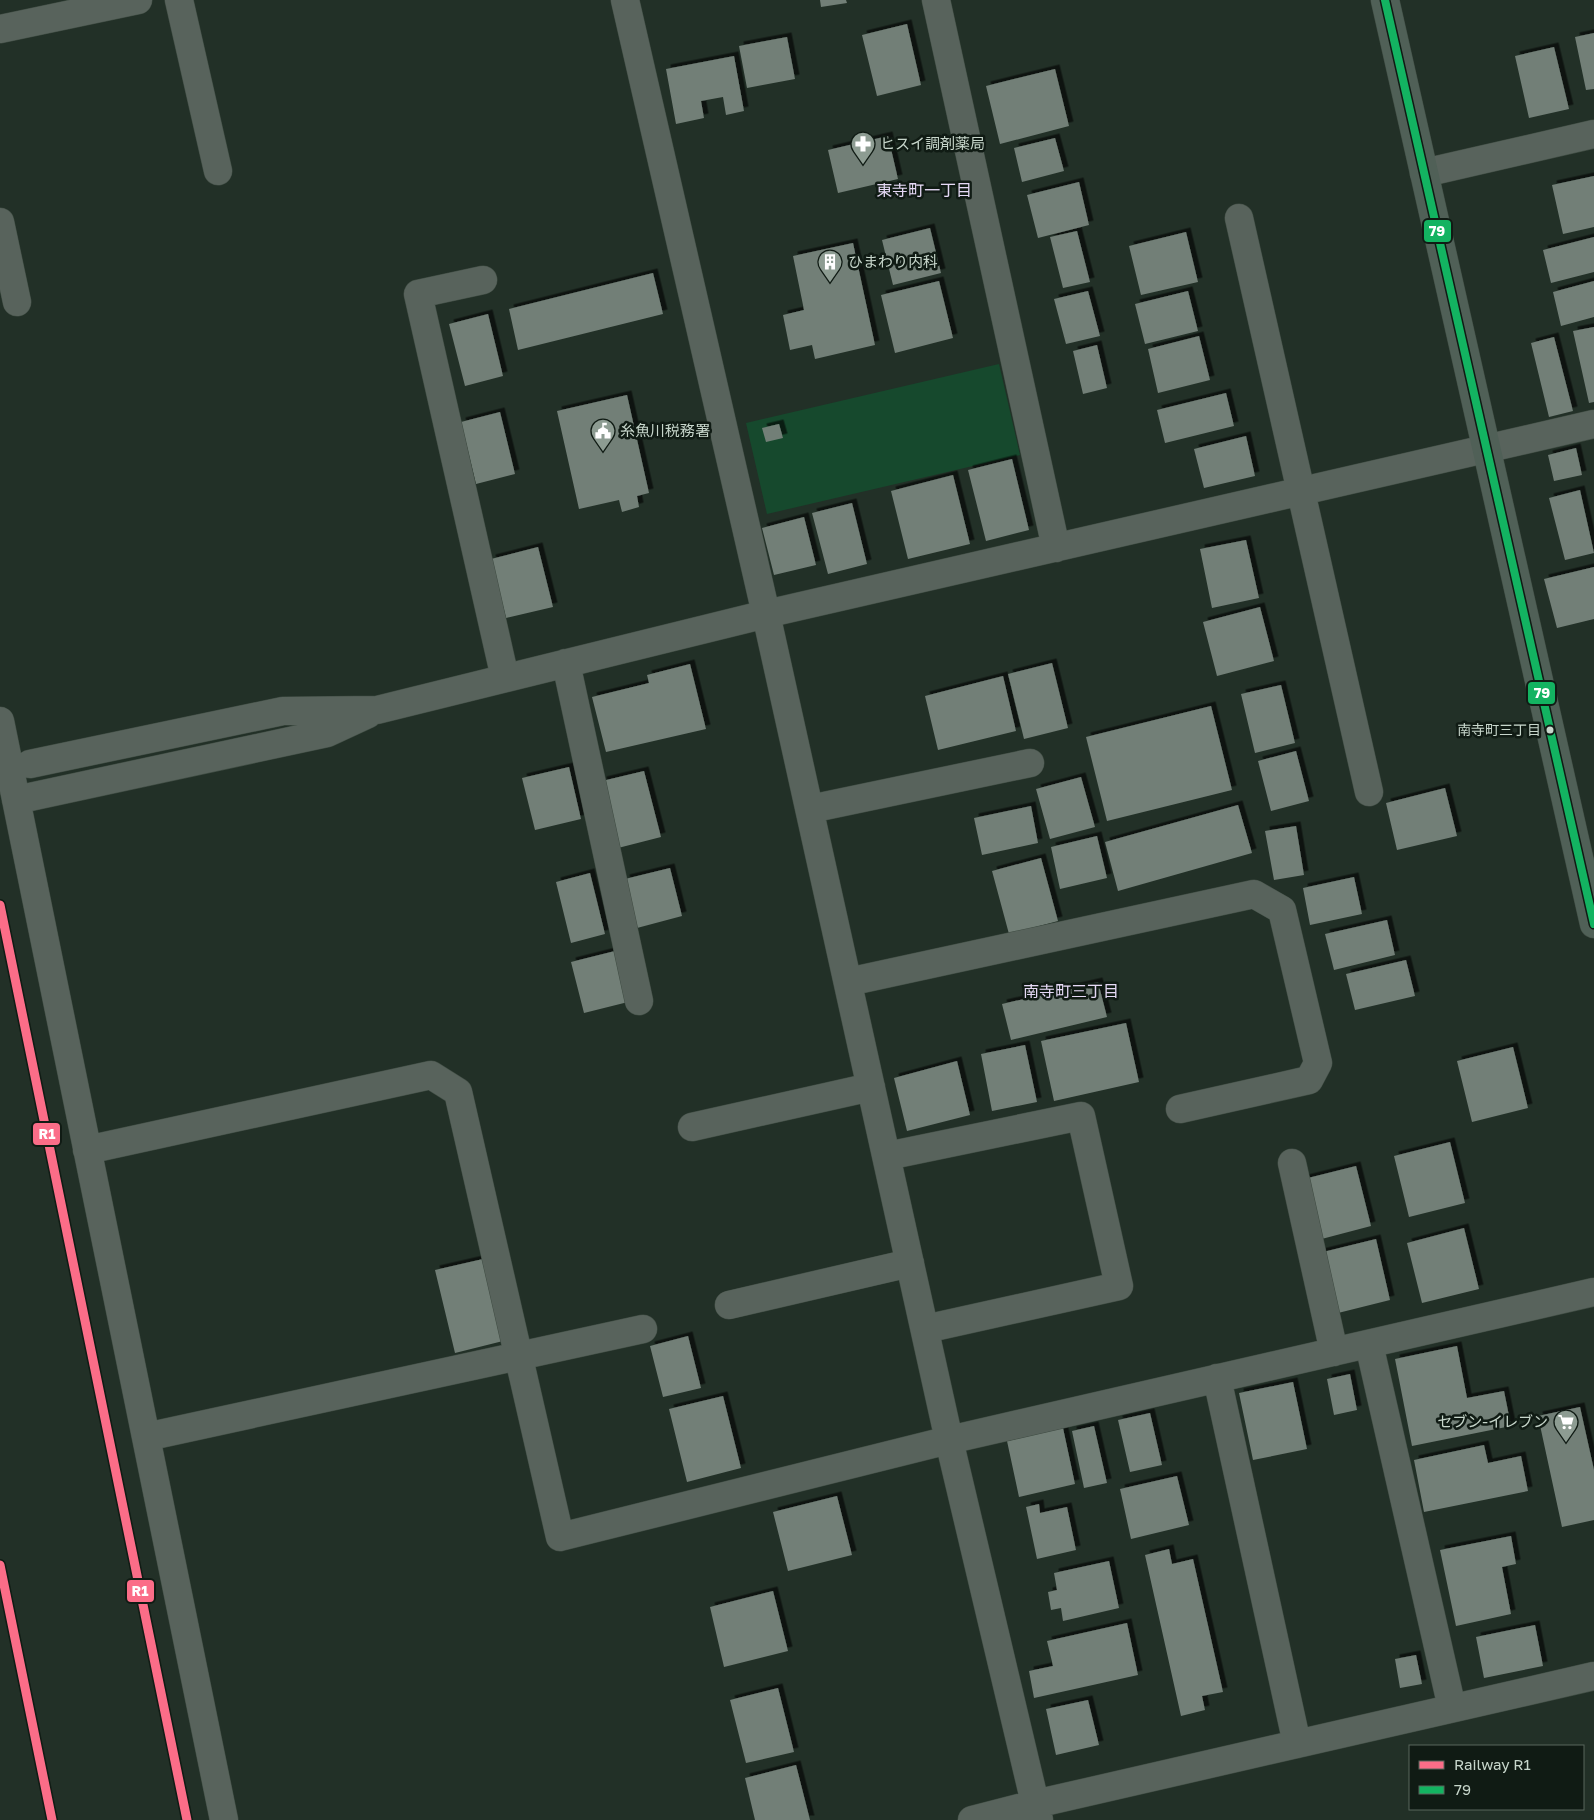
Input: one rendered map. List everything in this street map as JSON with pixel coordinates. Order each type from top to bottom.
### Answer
[{"type":"main road","points":[[1385,0],[1594,924]]},
{"type":"street","points":[[0,29],[138,0]]},
{"type":"street","points":[[179,0],[218,172]]},
{"type":"street","points":[[625,0],[810,809],[949,1440],[1037,1812]]},
{"type":"street","points":[[936,0],[1056,548]]},
{"type":"street","points":[[1424,173],[1594,134]]},
{"type":"street","points":[[1239,218],[1369,792]]},
{"type":"street","points":[[0,222],[17,302]]},
{"type":"street","points":[[483,280],[418,294],[505,678]]},
{"type":"street","points":[[11,808],[327,733],[378,710],[766,614],[1594,424]]},
{"type":"street","points":[[566,663],[639,1001]]},
{"type":"street","points":[[30,764],[283,712],[378,710]]},
{"type":"street","points":[[0,721],[11,808],[87,1150],[224,1820]]},
{"type":"street","points":[[810,809],[1030,763]]},
{"type":"street","points":[[848,982],[1254,894],[1282,910],[1318,1063],[1309,1080],[1180,1109]]},
{"type":"street","points":[[87,1150],[431,1075],[458,1092],[560,1537],[949,1440],[1594,1292]]},
{"type":"street","points":[[692,1127],[871,1086]]},
{"type":"street","points":[[887,1156],[1081,1116],[1119,1286],[925,1329]]},
{"type":"street","points":[[1292,1162],[1334,1352]]},
{"type":"street","points":[[729,1305],[910,1263]]},
{"type":"street","points":[[146,1436],[643,1329]]},
{"type":"street","points":[[1369,1344],[1452,1708]]},
{"type":"street","points":[[1217,1378],[1297,1744]]},
{"type":"street","points":[[972,1820],[1037,1812],[1297,1744],[1594,1676]]},
{"type":"green space","points":[[999,364],[1020,455],[767,514],[746,423]]},
{"type":"building","points":[[820,0],[846,0],[847,3],[821,7]]},
{"type":"building","points":[[907,24],[921,85],[877,96],[862,35]]},
{"type":"building","points":[[1594,33],[1594,89],[1586,90],[1575,37]]},
{"type":"building","points":[[787,37],[795,79],[747,88],[739,46]]},
{"type":"building","points":[[1554,47],[1569,109],[1529,118],[1515,56]]},
{"type":"building","points":[[734,56],[744,111],[726,115],[723,97],[701,101],[704,118],[676,124],[666,69]]},
{"type":"building","points":[[1055,69],[1069,126],[1000,144],[986,86]]},
{"type":"building","name":"ヒスイ調剤薬局","points":[[888,136],[898,179],[838,193],[828,150]]},
{"type":"building","points":[[1055,138],[1064,171],[1022,182],[1014,148]]},
{"type":"building","points":[[1594,176],[1594,227],[1563,234],[1552,185]]},
{"type":"building","points":[[1079,182],[1089,225],[1038,238],[1027,195]]},
{"type":"building","points":[[930,228],[941,273],[893,285],[882,240]]},
{"type":"building","points":[[1077,231],[1090,282],[1063,288],[1050,237]]},
{"type":"building","points":[[1186,232],[1198,282],[1141,295],[1129,246]]},
{"type":"building","points":[[1594,237],[1594,272],[1551,283],[1543,250]]},
{"type":"building","name":"ひまわり内科","points":[[853,243],[875,345],[815,359],[812,345],[790,350],[783,315],[804,310],[793,256]]},
{"type":"building","points":[[653,273],[663,314],[518,350],[509,309]]},
{"type":"building","points":[[939,281],[953,338],[895,353],[881,295]]},
{"type":"building","points":[[1594,281],[1594,317],[1561,326],[1553,292]]},
{"type":"building","points":[[1088,291],[1100,336],[1066,344],[1054,299]]},
{"type":"building","points":[[1188,291],[1198,331],[1145,344],[1135,304]]},
{"type":"building","points":[[488,314],[503,376],[465,386],[449,324]]},
{"type":"building","points":[[1594,327],[1594,402],[1589,403],[1573,331]]},
{"type":"building","points":[[1199,336],[1210,380],[1158,393],[1148,349]]},
{"type":"building","points":[[1554,337],[1573,411],[1549,417],[1531,343]]},
{"type":"building","points":[[1097,345],[1107,388],[1083,394],[1073,351]]},
{"type":"building","points":[[1226,393],[1234,426],[1165,443],[1157,410]]},
{"type":"building","name":"糸魚川税務署","points":[[627,395],[649,493],[637,496],[639,507],[622,512],[619,500],[579,509],[557,411]]},
{"type":"building","points":[[500,412],[515,474],[476,484],[461,422]]},
{"type":"building","points":[[779,424],[783,438],[766,442],[762,428]]},
{"type":"building","points":[[1246,436],[1255,476],[1204,488],[1194,449]]},
{"type":"building","points":[[1576,448],[1582,475],[1554,481],[1548,455]]},
{"type":"building","points":[[1012,459],[1029,530],[986,541],[968,470]]},
{"type":"building","points":[[953,475],[970,544],[908,559],[891,491]]},
{"type":"building","points":[[1580,490],[1594,553],[1565,560],[1549,498]]},
{"type":"building","points":[[852,503],[867,564],[828,574],[812,513]]},
{"type":"building","points":[[804,517],[816,565],[774,575],[762,528]]},
{"type":"building","points":[[1246,540],[1259,598],[1212,608],[1200,549]]},
{"type":"building","points":[[538,547],[553,607],[506,618],[491,559]]},
{"type":"building","points":[[1594,567],[1594,619],[1557,628],[1544,579]]},
{"type":"building","points":[[1260,607],[1274,661],[1217,676],[1203,622]]},
{"type":"building","points":[[1052,663],[1068,728],[1024,739],[1008,674]]},
{"type":"building","points":[[690,664],[706,729],[606,752],[592,697],[649,683],[647,675]]},
{"type":"building","points":[[1003,676],[1016,731],[938,750],[925,696]]},
{"type":"building","points":[[1281,685],[1295,743],[1255,753],[1241,694]]},
{"type":"building","points":[[1211,706],[1232,790],[1107,821],[1086,737]]},
{"type":"building","points":[[1296,751],[1309,801],[1271,811],[1258,761]]},
{"type":"building","points":[[569,767],[581,819],[535,830],[522,778]]},
{"type":"building","points":[[644,771],[661,837],[618,848],[602,781]]},
{"type":"building","points":[[1081,777],[1095,827],[1050,839],[1036,789]]},
{"type":"building","points":[[1445,788],[1457,836],[1397,850],[1386,803]]},
{"type":"building","points":[[1238,805],[1252,853],[1118,891],[1105,842]]},
{"type":"building","points":[[1031,806],[1038,843],[982,855],[974,818]]},
{"type":"building","points":[[1296,826],[1304,875],[1274,880],[1265,831]]},
{"type":"building","points":[[1097,836],[1107,878],[1060,889],[1051,847]]},
{"type":"building","points":[[1041,858],[1058,921],[1009,934],[992,871]]},
{"type":"building","points":[[670,868],[682,916],[637,928],[625,879]]},
{"type":"building","points":[[590,873],[605,934],[571,943],[556,882]]},
{"type":"building","points":[[1354,877],[1362,914],[1310,925],[1303,888]]},
{"type":"building","points":[[1387,920],[1395,955],[1334,970],[1325,934]]},
{"type":"building","points":[[615,951],[628,1002],[584,1013],[571,962]]},
{"type":"building","points":[[1406,960],[1415,996],[1355,1010],[1346,974]]},
{"type":"building","points":[[1098,982],[1107,1017],[1011,1040],[1002,1004]]},
{"type":"building","points":[[1126,1023],[1139,1082],[1054,1101],[1041,1041]]},
{"type":"building","points":[[1025,1045],[1037,1102],[992,1111],[981,1054]]},
{"type":"building","points":[[1513,1047],[1528,1108],[1472,1122],[1457,1061]]},
{"type":"building","points":[[957,1061],[970,1115],[907,1131],[894,1078]]},
{"type":"building","points":[[1450,1142],[1465,1203],[1409,1217],[1394,1156]]},
{"type":"building","points":[[1356,1166],[1371,1226],[1314,1241],[1300,1180]]},
{"type":"building","points":[[1464,1228],[1479,1289],[1422,1303],[1407,1243]]},
{"type":"building","points":[[1376,1239],[1390,1300],[1334,1314],[1319,1253]]},
{"type":"building","points":[[483,1259],[503,1341],[455,1353],[435,1270]]},
{"type":"building","points":[[688,1336],[701,1388],[663,1397],[650,1346]]},
{"type":"building","points":[[1457,1346],[1467,1398],[1504,1391],[1511,1426],[1412,1446],[1395,1359]]},
{"type":"building","points":[[1350,1374],[1357,1410],[1334,1415],[1327,1379]]},
{"type":"building","points":[[1293,1382],[1307,1449],[1253,1460],[1239,1393]]},
{"type":"building","points":[[723,1396],[741,1468],[687,1482],[669,1409]]},
{"type":"building","name":"セブン-イレブン","points":[[1580,1407],[1594,1470],[1594,1520],[1562,1527],[1538,1416]]},
{"type":"building","points":[[1150,1413],[1162,1465],[1130,1472],[1118,1420]]},
{"type":"building","points":[[1094,1426],[1107,1483],[1084,1488],[1072,1431]]},
{"type":"building","points":[[1063,1428],[1075,1484],[1019,1497],[1007,1441]]},
{"type":"building","points":[[1484,1445],[1488,1463],[1521,1456],[1528,1491],[1424,1512],[1414,1460]]},
{"type":"building","points":[[1177,1476],[1189,1525],[1131,1539],[1120,1489]]},
{"type":"building","points":[[837,1496],[852,1555],[788,1571],[773,1512]]},
{"type":"building","points":[[1039,1504],[1040,1513],[1067,1507],[1076,1550],[1037,1559],[1026,1507]]},
{"type":"building","points":[[1511,1536],[1516,1564],[1502,1567],[1511,1614],[1456,1626],[1440,1550]]},
{"type":"building","points":[[1169,1549],[1172,1564],[1193,1559],[1223,1692],[1202,1696],[1205,1710],[1181,1716],[1145,1555]]},
{"type":"building","points":[[1109,1561],[1119,1608],[1063,1621],[1061,1608],[1051,1610],[1048,1592],[1057,1590],[1054,1573]]},
{"type":"building","points":[[773,1591],[788,1651],[724,1667],[710,1607]]},
{"type":"building","points":[[1127,1623],[1138,1675],[1034,1698],[1029,1671],[1053,1666],[1047,1641]]},
{"type":"building","points":[[1535,1625],[1543,1666],[1484,1678],[1476,1637]]},
{"type":"building","points":[[1416,1655],[1422,1684],[1400,1688],[1395,1659]]},
{"type":"building","points":[[778,1688],[794,1752],[746,1763],[730,1700]]},
{"type":"building","points":[[1088,1700],[1099,1745],[1056,1755],[1046,1709]]},
{"type":"building","points":[[796,1765],[810,1820],[755,1820],[745,1778]]},
{"type":"rail line","name":"R1","points":[[0,905],[187,1820]]},
{"type":"rail line","name":"R1","points":[[0,1565],[52,1820]]},
{"type":"transit line","name":"79","points":[[1385,0],[1594,924]]},
{"type":"place","name":"ヒスイ調剤薬局","points":[[863,165]]},
{"type":"place","name":"ひまわり内科","points":[[830,283]]},
{"type":"place","name":"糸魚川税務署","points":[[603,452]]},
{"type":"place","name":"南寺町三丁目","points":[[1550,730]]},
{"type":"place","name":"セブン-イレブン","points":[[1566,1443]]},
{"type":"district","name":"東寺町一丁目","points":[[924,190]]},
{"type":"district","name":"南寺町三丁目","points":[[1071,991]]}]
